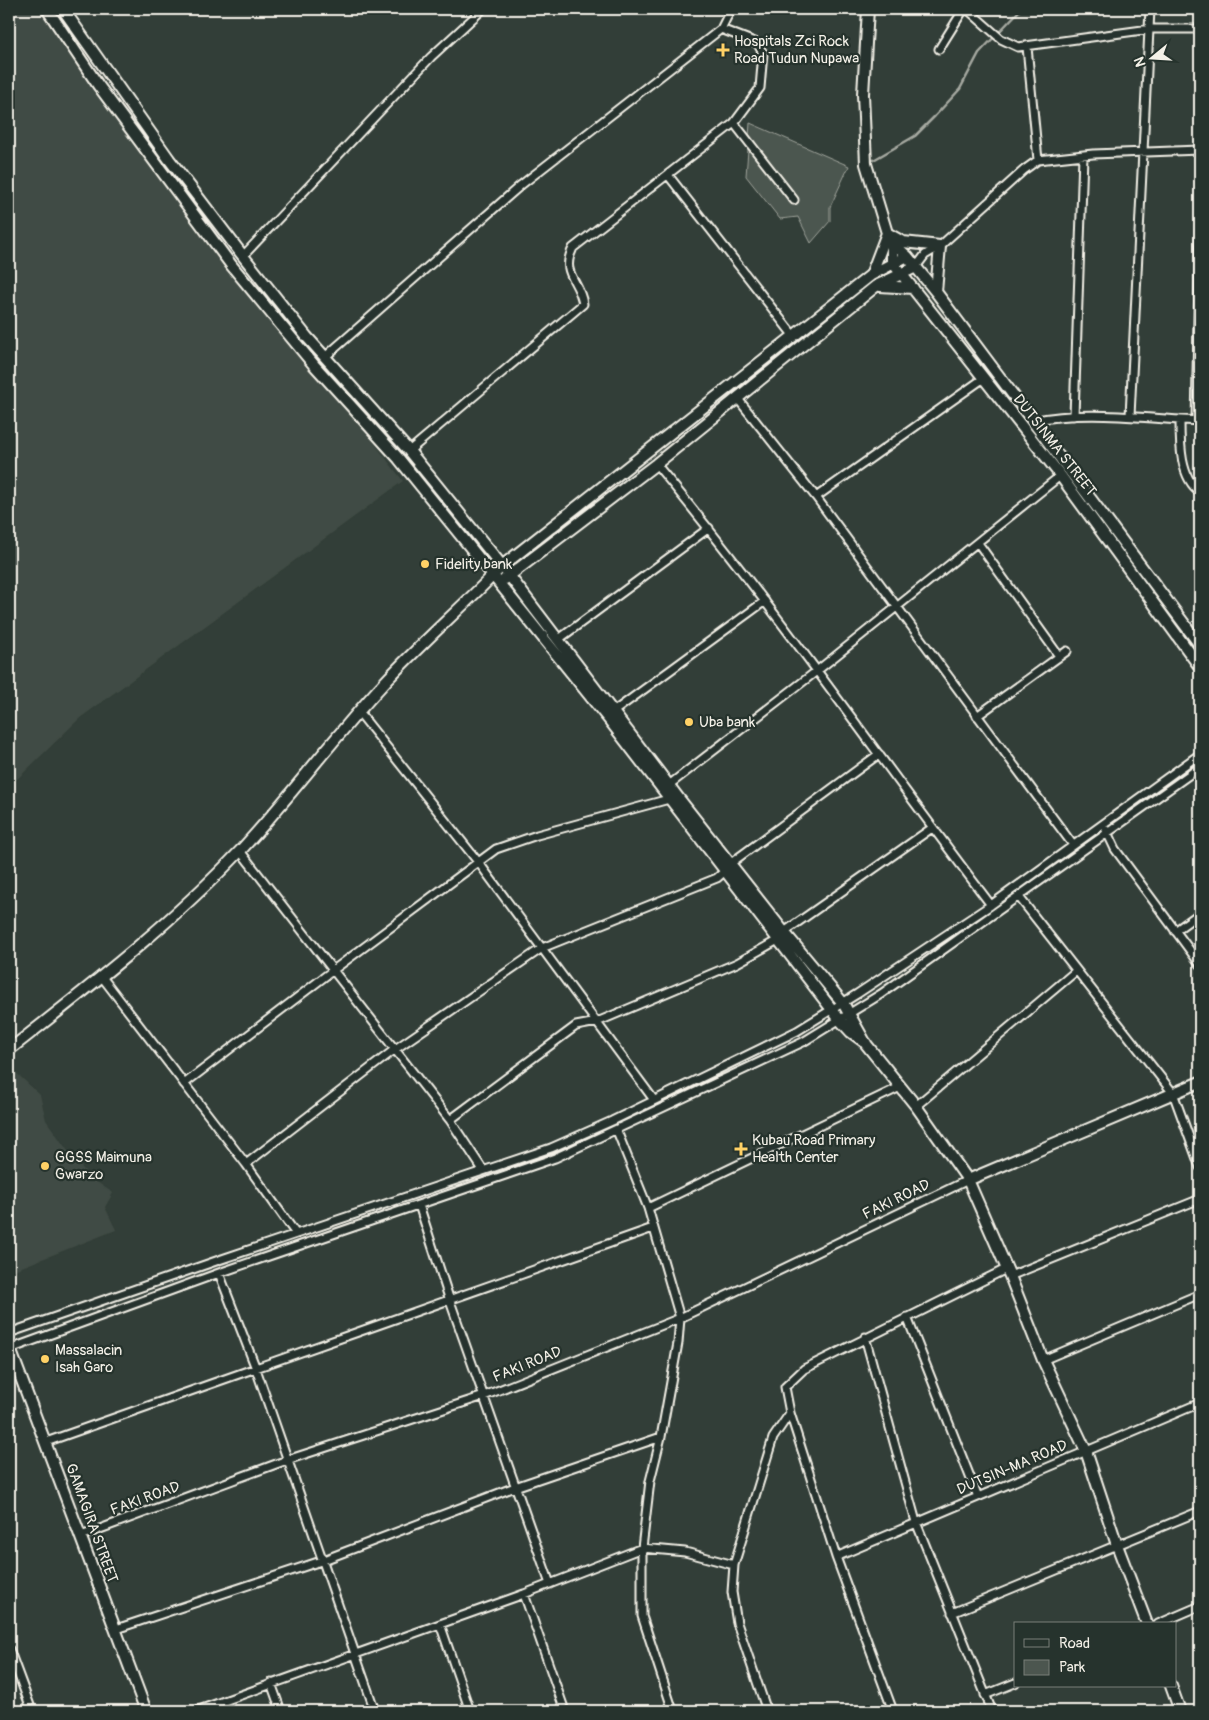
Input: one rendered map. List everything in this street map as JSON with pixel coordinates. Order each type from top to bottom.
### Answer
[{"type":"street","points":[[47,9],[98,85],[232,266],[314,365],[400,459],[670,799],[728,867]]},
{"type":"street","points":[[63,9],[169,160],[243,256],[325,357],[409,451],[502,566],[669,785],[781,936],[840,1020],[866,1044]]},
{"type":"street","points":[[243,256],[431,57],[483,9]]},
{"type":"street","points":[[325,357],[521,185],[721,29],[731,9]]},
{"type":"street","name":"DUTSINMA STREET","points":[[868,9],[863,94],[866,164],[887,233],[892,243],[907,256],[936,292],[1200,645]]},
{"type":"street","points":[[939,49],[966,9],[1001,39],[1010,44],[1027,47],[1150,30],[1200,29]]},
{"type":"street","points":[[1130,416],[1150,9]]},
{"type":"street","points":[[409,451],[583,304],[581,292],[568,271],[566,260],[573,248],[734,124],[760,88],[763,53],[757,43],[721,29]]},
{"type":"street","points":[[1027,47],[1038,160]]},
{"type":"street","points":[[734,124],[794,200]]},
{"type":"street","points":[[496,579],[510,577],[738,400],[876,286],[916,267],[925,255],[940,246],[1024,170],[1038,160],[1143,152],[1200,150]]},
{"type":"street","points":[[1074,416],[1083,156]]},
{"type":"street","points":[[668,175],[794,335]]},
{"type":"street","points":[[1032,420],[1056,416],[1130,416],[1180,422],[1198,421],[1200,230]]},
{"type":"street","points":[[871,276],[887,233],[914,244],[940,246]]},
{"type":"street","name":"DUTSINMA STREET","points":[[892,243],[892,262],[1060,476],[1200,666]]},
{"type":"street","points":[[936,292],[940,246]]},
{"type":"street","points":[[9,1050],[102,977],[172,917],[240,851],[290,796],[358,711],[404,663],[479,592],[496,579],[502,566],[871,276],[892,262],[907,256],[925,255]]},
{"type":"street","points":[[876,286],[895,285],[914,288]]},
{"type":"street","points":[[816,497],[984,378]]},
{"type":"street","points":[[738,400],[816,497],[1074,845]]},
{"type":"street","points":[[1180,422],[1180,445],[1185,470],[1200,492]]},
{"type":"street","points":[[656,464],[709,528],[818,670],[932,828],[991,905]]},
{"type":"street","points":[[669,785],[898,607],[1060,476]]},
{"type":"street","points":[[558,639],[709,528]]},
{"type":"street","points":[[978,543],[1059,656]]},
{"type":"street","points":[[613,712],[764,601]]},
{"type":"street","points":[[977,716],[1068,650]]},
{"type":"street","points":[[358,711],[478,863],[654,1100]]},
{"type":"street","points":[[246,1164],[394,1050],[542,948],[717,878],[728,867],[879,754]]},
{"type":"street","points":[[9,1333],[551,1148],[797,1031],[843,1003],[991,905],[1200,754]]},
{"type":"street","points":[[9,1347],[555,1158],[617,1131],[720,1079],[803,1042],[851,1013],[1019,897],[1200,768]]},
{"type":"street","points":[[184,1084],[496,849],[537,835],[670,799]]},
{"type":"street","points":[[1103,824],[1115,849],[1200,964]]},
{"type":"street","points":[[450,1120],[576,1026],[597,1022],[737,962],[781,936],[932,828]]},
{"type":"street","points":[[240,851],[450,1120],[483,1170]]},
{"type":"street","points":[[1019,897],[1173,1093],[1200,1167]]},
{"type":"street","points":[[1175,930],[1200,913]]},
{"type":"street","points":[[781,936],[851,1013],[866,1044],[916,1106],[968,1180],[1043,1360],[1086,1451],[1117,1545],[1146,1622]]},
{"type":"street","points":[[916,1106],[1076,971]]},
{"type":"street","points":[[102,977],[246,1164],[296,1234]]},
{"type":"street","points":[[968,1180],[1200,1082]]},
{"type":"street","points":[[648,1208],[900,1087]]},
{"type":"street","points":[[617,1131],[648,1208],[680,1318],[678,1343],[661,1437],[650,1481],[642,1548],[642,1616],[673,1711]]},
{"type":"street","name":"FAKI ROAD","points":[[81,1536],[287,1460],[484,1396],[680,1318],[968,1180]]},
{"type":"street","points":[[893,1711],[836,1557],[790,1413],[785,1387],[793,1378],[865,1337],[907,1316],[1008,1273],[1200,1199]]},
{"type":"street","points":[[419,1205],[450,1301],[550,1584]]},
{"type":"street","points":[[363,1211],[367,1222]]},
{"type":"street","points":[[46,1442],[255,1366],[450,1301],[653,1228]]},
{"type":"street","points":[[219,1273],[255,1366],[375,1711]]},
{"type":"street","points":[[1043,1360],[1200,1294]]},
{"type":"street","points":[[907,1316],[978,1498]]},
{"type":"street","points":[[865,1337],[916,1522],[992,1711]]},
{"type":"street","name":"GAMAGIRA STREET","points":[[9,1347],[12,1363],[46,1442],[146,1711]]},
{"type":"street","name":"DUTSIN-MA ROAD","points":[[836,1557],[1200,1403]]},
{"type":"street","points":[[766,1711],[736,1623],[732,1592],[734,1564],[773,1438],[790,1413]]},
{"type":"street","points":[[116,1629],[322,1561],[515,1487],[661,1437]]},
{"type":"street","points":[[952,1613],[1200,1511]]},
{"type":"street","points":[[196,1711],[524,1594],[642,1548],[686,1552],[734,1564]]},
{"type":"street","points":[[524,1594],[566,1711]]},
{"type":"street","points":[[1163,1622],[1200,1606]]},
{"type":"street","points":[[440,1624],[470,1711]]},
{"type":"street","points":[[9,1649],[32,1711]]},
{"type":"street","points":[[985,1695],[1014,1682]]},
{"type":"street","points":[[271,1683],[281,1711]]},
{"type":"street","points":[[1172,1688],[1180,1711]]},
{"type":"shaded area","points":[[9,9],[44,9],[403,481],[80,718],[9,787]]},
{"type":"shaded area","name":"GGSS Maimuna Gwarzo","points":[[9,1066],[40,1095],[46,1120],[70,1154],[91,1178],[113,1193],[105,1207],[116,1230],[9,1272]]},
{"type":"green space","points":[[750,123],[849,166],[830,207],[830,221],[811,243],[798,217],[780,219],[746,176]]},
{"type":"waterway","points":[[870,162],[915,136],[935,116],[960,89],[979,53],[1021,9]]},
{"type":"place","name":"Hospitals Zci Rock Road Tudun Nupawa","points":[[723,50]]},
{"type":"place","name":"Fidelity bank","points":[[425,564]]},
{"type":"place","name":"Uba bank","points":[[689,722]]},
{"type":"place","name":"Kubau Road Primary Health Center","points":[[741,1149]]},
{"type":"place","name":"GGSS Maimuna Gwarzo","points":[[45,1166]]},
{"type":"place","name":"Massalacin Isah Garo","points":[[45,1359]]}]
